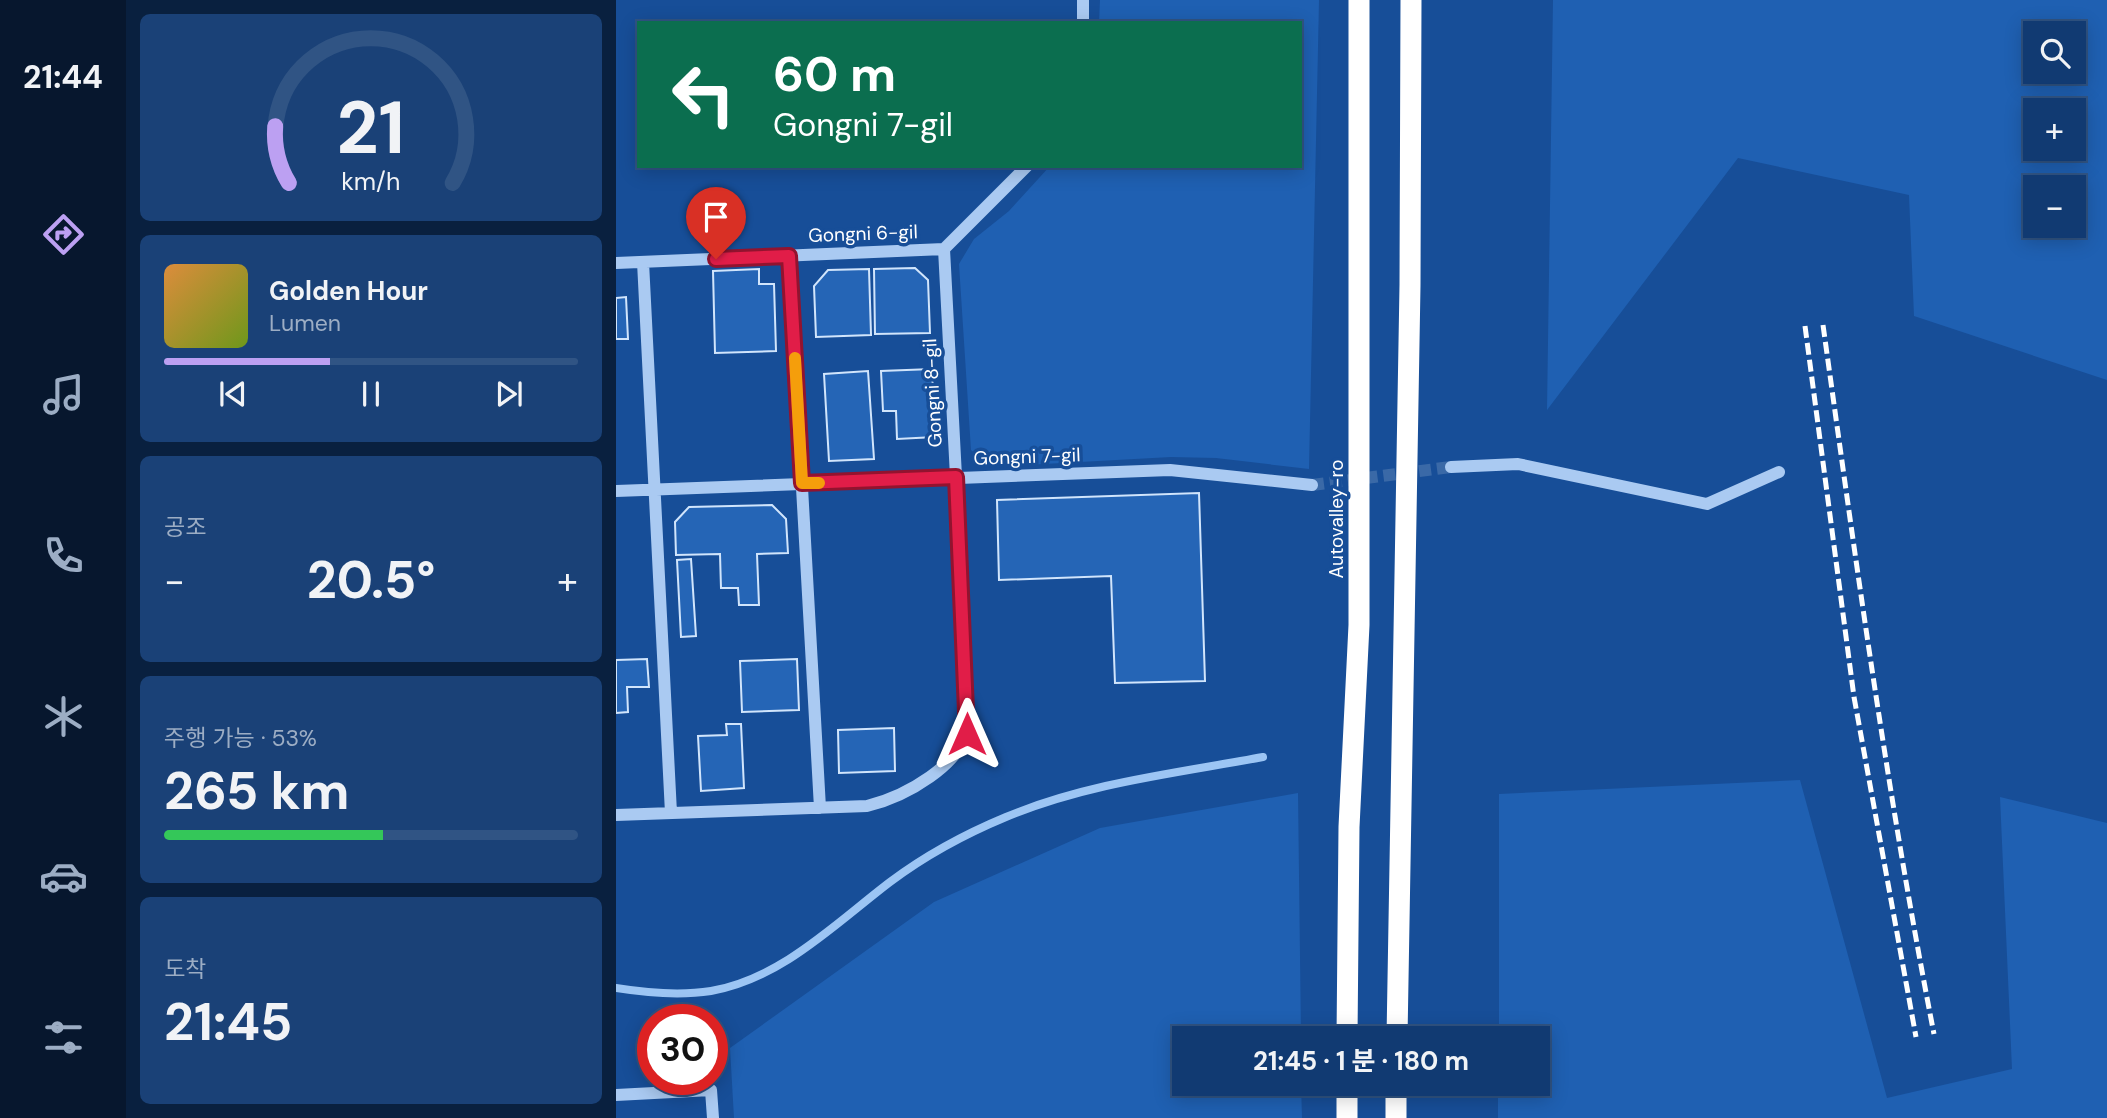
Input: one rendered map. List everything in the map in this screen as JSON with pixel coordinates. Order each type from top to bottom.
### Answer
[{"type":"highway","name":"Autovalley-ro","points":[[1347,1026],[1349,827],[1359,664],[1359,0]]},
{"type":"highway","points":[[1397,1026],[1399,822],[1405,671],[1411,0]]},
{"type":"highway","points":[[1347,1096],[1347,1118]]},
{"type":"highway","points":[[1396,1096],[1396,1118]]},
{"type":"street","points":[[1083,0],[1083,21]]},
{"type":"street","points":[[944,249],[1025,168]]},
{"type":"street","name":"Gongni 6-gil","points":[[616,263],[944,249]]},
{"type":"street","name":"Gongni 8-gil","points":[[616,815],[867,806],[882,802],[946,765],[963,745],[968,723],[944,249]]},
{"type":"street","points":[[789,256],[820,808]]},
{"type":"street","points":[[643,262],[671,813]]},
{"type":"street","points":[[1451,467],[1518,464],[1707,504],[1779,472]]},
{"type":"street","name":"Gongni 7-gil","points":[[616,491],[1170,470],[1312,485]]},
{"type":"street","points":[[616,1095],[711,1090],[713,1118]]},
{"type":"shaded area","points":[[1100,0],[1319,0],[1309,469],[1216,458],[1171,457],[991,467],[971,450],[959,264],[974,239],[1009,211],[1048,168],[1302,168],[1302,21],[1099,21]]},
{"type":"shaded area","points":[[1553,0],[2107,0],[2107,380],[1914,316],[1909,195],[1738,158],[1547,410]]},
{"type":"shaded area","points":[[1800,780],[1887,1098],[2012,1069],[2000,797],[2107,823],[2107,1118],[1498,1118],[1498,1096],[1550,1096],[1550,1026],[1499,1026],[1499,794]]},
{"type":"shaded area","points":[[1298,793],[1301,1026],[1172,1026],[1172,1096],[1301,1096],[1302,1118],[734,1118],[730,1048],[934,902],[1100,828]]},
{"type":"building","points":[[915,268],[928,280],[930,333],[875,334],[874,269]]},
{"type":"building","points":[[759,269],[759,284],[774,284],[776,351],[715,353],[713,271]]},
{"type":"building","points":[[869,269],[871,335],[816,337],[814,286],[828,270]]},
{"type":"building","points":[[626,297],[628,339],[616,339],[616,298]]},
{"type":"building","points":[[932,369],[935,437],[897,439],[896,411],[883,411],[881,371]]},
{"type":"building","points":[[868,371],[874,459],[829,461],[824,374]]},
{"type":"building","points":[[1199,493],[1205,681],[1115,683],[1111,576],[999,580],[997,500]]},
{"type":"building","points":[[772,505],[786,519],[788,553],[757,554],[759,605],[739,605],[738,588],[721,588],[720,554],[676,555],[675,522],[689,507]]},
{"type":"building","points":[[691,559],[696,636],[681,637],[677,560]]},
{"type":"building","points":[[647,659],[649,687],[627,687],[628,712],[616,713],[616,660]]},
{"type":"building","points":[[797,659],[799,710],[742,712],[740,661]]},
{"type":"building","points":[[726,724],[741,724],[744,788],[701,791],[698,736],[727,735]]},
{"type":"building","points":[[894,728],[895,771],[839,773],[838,730]]},
{"type":"waterway","points":[[616,988],[687,993],[737,985],[784,962],[918,863],[991,824],[1037,805],[1100,787],[1263,757]]},
{"type":"tunnel","points":[[1312,485],[1451,467]]},
{"type":"railway","points":[[1823,325],[1887,769],[1934,1034]]},
{"type":"railway","points":[[1805,326],[1854,697],[1916,1037]]},
{"type":"slow traffic","points":[[795,358],[802,483],[819,483]]},
{"type":"route","points":[[716,259],[789,256],[802,483],[956,477],[967,734]]}]
